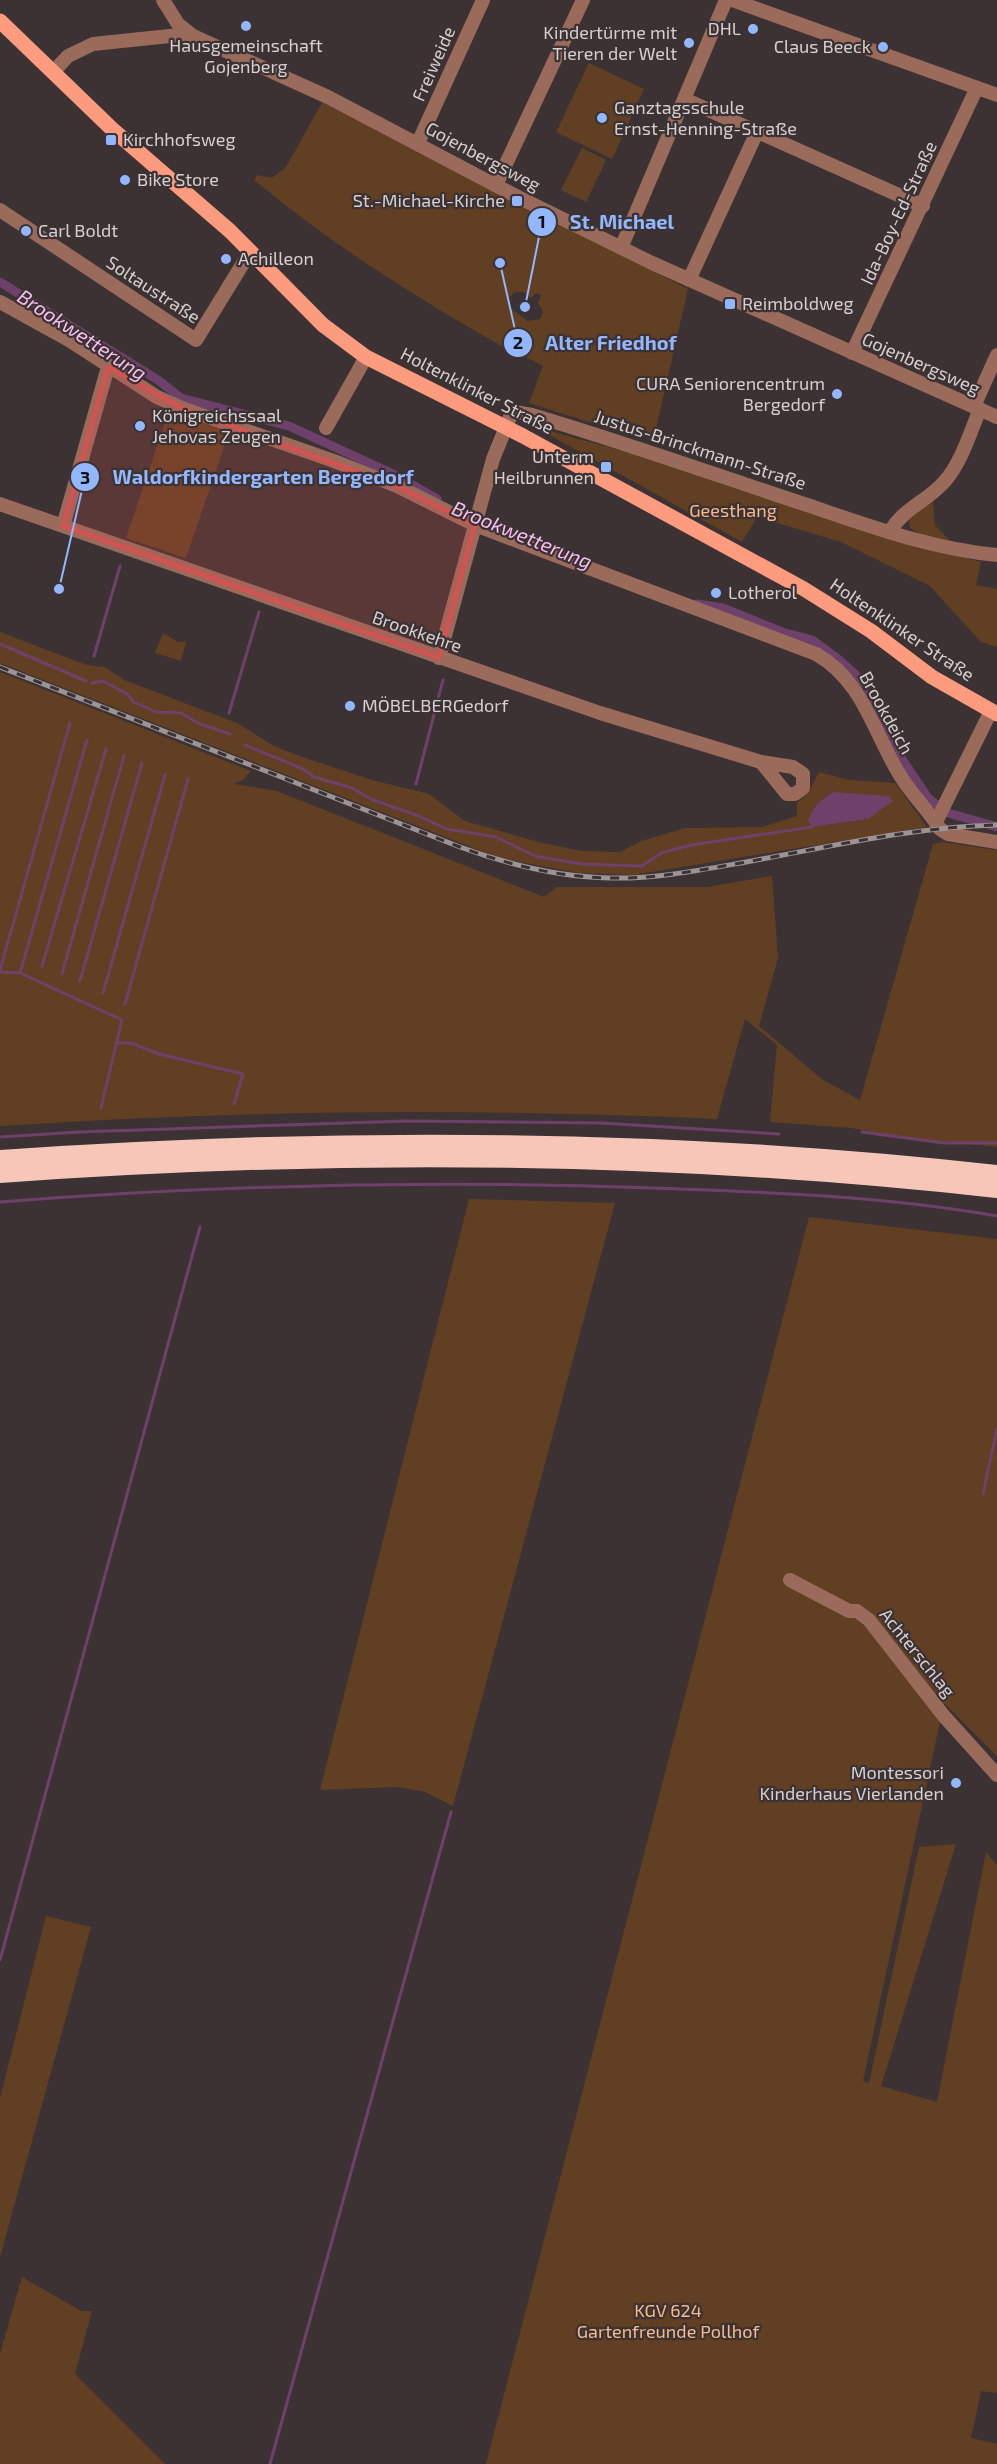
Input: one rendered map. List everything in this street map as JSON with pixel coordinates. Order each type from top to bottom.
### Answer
[{"type":"highway","points":[[0,1159],[219,1146],[468,1143],[719,1152],[997,1174]]},
{"type":"highway","points":[[0,1174],[219,1161],[479,1158],[730,1167],[997,1189]]},
{"type":"main road","name":"Holtenklinker Straße","points":[[0,21],[112,129],[187,192],[323,325],[366,357],[506,427],[813,595],[871,631],[932,678],[994,713]]},
{"type":"street","name":"Gojenbergsweg","points":[[163,0],[178,24],[189,34],[328,97],[621,248],[997,417]]},
{"type":"street","name":"Freiweide","points":[[418,143],[483,0]]},
{"type":"street","points":[[496,185],[583,0]]},
{"type":"street","points":[[621,248],[726,0]]},
{"type":"street","points":[[732,0],[997,95]]},
{"type":"street","points":[[54,71],[68,56],[93,44],[189,34]]},
{"type":"street","name":"Ida-Boy-Ed-Straße","points":[[852,353],[923,206],[974,94],[974,87]]},
{"type":"street","points":[[684,99],[923,206]]},
{"type":"street","points":[[689,280],[758,132]]},
{"type":"street","name":"Soltaustraße","points":[[0,210],[196,340],[250,252]]},
{"type":"street","name":"Brookdeich","points":[[0,302],[69,340],[108,368],[157,397],[182,408],[304,449],[476,520],[804,648],[826,659],[849,679],[902,778],[940,813],[948,834],[997,842]]},
{"type":"street","points":[[890,532],[905,513],[920,504],[945,481],[957,463],[997,355]]},
{"type":"street","points":[[326,428],[366,357]]},
{"type":"street","points":[[63,526],[108,368]]},
{"type":"street","name":"Justus-Brinckmann-Straße","points":[[506,427],[514,413],[532,415],[637,446],[890,532],[937,546],[997,555]]},
{"type":"street","points":[[439,658],[476,520],[506,427]]},
{"type":"street","name":"Brookkehre","points":[[0,504],[600,713],[761,762]]},
{"type":"street","points":[[940,813],[994,713]]},
{"type":"street","name":"Achterschlag","points":[[790,1580],[849,1611],[857,1611],[869,1620],[943,1715],[997,1775]]},
{"type":"highlighted area","points":[[108,367],[182,408],[397,486],[475,525],[439,658],[63,526]]},
{"type":"green space","points":[[589,63],[644,89],[612,159],[556,132]]},
{"type":"green space","points":[[323,101],[688,289],[654,437],[640,438],[529,403],[543,366],[498,344],[434,307],[342,247],[254,180],[257,175],[272,178],[286,167]],"holes":[[[515,292],[523,292],[531,298],[536,293],[541,295],[538,303],[543,312],[540,319],[528,321],[511,309],[509,298]]]},
{"type":"green space","points":[[582,148],[606,160],[586,202],[561,190]]},
{"type":"green space","points":[[169,411],[229,432],[186,558],[126,538]]},
{"type":"green space","name":"Geesthang","points":[[535,427],[634,454],[891,539],[981,562],[976,585],[997,589],[997,647],[981,642],[930,586],[841,542],[757,517],[742,542]]},
{"type":"green space","points":[[933,501],[935,525],[950,541],[923,536],[910,528],[909,519]]},
{"type":"green space","points":[[0,632],[87,665],[105,667],[124,680],[237,723],[274,746],[302,757],[372,780],[429,794],[465,821],[542,843],[583,851],[620,852],[641,841],[685,828],[762,827],[797,816],[797,803],[808,793],[819,772],[849,780],[895,783],[927,827],[633,875],[579,873],[499,858],[0,663]],"holes":[[[833,792],[892,801],[868,819],[812,827],[816,806]]]},
{"type":"green space","points":[[163,633],[178,642],[186,641],[181,661],[155,653]]},
{"type":"green space","points":[[0,672],[251,771],[243,780],[234,784],[277,791],[544,897],[557,887],[707,887],[772,876],[778,958],[759,1026],[823,1080],[860,1100],[933,844],[942,842],[997,850],[997,1147],[900,1137],[852,1128],[770,1122],[777,1045],[745,1019],[717,1119],[538,1113],[358,1112],[179,1117],[0,1126]]},
{"type":"green space","points":[[469,1199],[615,1203],[453,1806],[425,1792],[398,1787],[320,1790]]},
{"type":"green space","name":"KGV 624 Gartenfreunde Pollhof","points":[[809,1217],[997,1239],[997,1756],[944,1703],[863,2081],[869,2083],[919,1847],[956,1844],[881,2086],[937,2102],[986,1852],[997,1865],[997,2393],[981,2391],[971,2438],[997,2444],[997,2464],[486,2464]]},
{"type":"green space","points":[[46,1916],[91,1927],[0,2257],[0,2098]]},
{"type":"green space","points":[[22,2277],[81,2311],[92,2311],[75,2374],[165,2464],[0,2464],[0,2354]]},
{"type":"shaded area","points":[[833,792],[889,796],[893,801],[868,819],[812,827],[808,820],[813,811]]},
{"type":"waterway","name":"Brookwetterung","points":[[0,282],[158,380],[181,398],[289,426],[391,473],[437,499]]},
{"type":"waterway","name":"Brookwetterung","points":[[473,517],[511,531]]},
{"type":"waterway","points":[[94,656],[120,566]]},
{"type":"waterway","name":"Brookwetterung","points":[[697,604],[723,608],[782,632],[812,640],[838,659],[855,674],[886,735],[928,798],[948,813],[997,827]]},
{"type":"waterway","points":[[229,713],[259,612]]},
{"type":"waterway","points":[[0,644],[86,681]]},
{"type":"waterway","points":[[416,784],[443,680]]},
{"type":"waterway","points":[[92,683],[103,681],[127,694],[134,702],[156,712],[181,713],[198,723],[230,734]]},
{"type":"waterway","points":[[0,970],[70,723]]},
{"type":"waterway","points":[[20,973],[87,740]]},
{"type":"waterway","points":[[245,745],[303,769],[314,777],[352,788],[371,799],[447,829],[496,837],[535,856],[582,864],[642,866],[661,853],[691,845],[812,827]]},
{"type":"waterway","points":[[42,966],[106,749]]},
{"type":"waterway","points":[[62,974],[124,756]]},
{"type":"waterway","points":[[80,981],[142,763]]},
{"type":"waterway","points":[[103,993],[165,775]]},
{"type":"waterway","points":[[125,1004],[188,779]]},
{"type":"waterway","points":[[0,972],[20,973],[122,1020],[101,1108]]},
{"type":"waterway","points":[[118,1043],[131,1043],[159,1054],[243,1074],[234,1104]]},
{"type":"waterway","points":[[0,1137],[79,1132],[405,1121],[601,1123],[779,1134]]},
{"type":"waterway","points":[[862,1132],[944,1143],[997,1143]]},
{"type":"waterway","points":[[0,1202],[244,1188],[489,1184],[738,1191],[825,1196],[868,1199],[997,1216]]},
{"type":"waterway","points":[[0,1960],[200,1227]]},
{"type":"waterway","points":[[983,1494],[997,1429]]},
{"type":"waterway","points":[[270,2464],[451,1812]]},
{"type":"railway","points":[[0,667],[460,847],[515,864],[553,872],[610,878],[661,875],[902,834],[997,825]]},
{"type":"place","name":"Hausgemeinschaft Gojenberg","points":[[246,26]]},
{"type":"place","name":"DHL","points":[[753,29]]},
{"type":"place","name":"Kindertürme mit Tieren der Welt","points":[[689,43]]},
{"type":"place","name":"Claus Beeck","points":[[883,47]]},
{"type":"place","name":"Ganztagsschule Ernst-Henning-Straße","points":[[602,118]]},
{"type":"place","name":"Kirchhofsweg","points":[[111,140]]},
{"type":"place","name":"Bike Store","points":[[125,180]]},
{"type":"place","name":"St.-Michael-Kirche","points":[[517,201]]},
{"type":"place","name":"Carl Boldt","points":[[26,231]]},
{"type":"place","name":"Achilleon","points":[[226,259]]},
{"type":"place","name":"Alter Friedhof","points":[[500,263]]},
{"type":"place","name":"Reimboldweg","points":[[730,304]]},
{"type":"place","name":"St. Michael","points":[[525,307]]},
{"type":"place","name":"CURA Seniorencentrum Bergedorf","points":[[837,394]]},
{"type":"place","name":"Königreichssaal Jehovas Zeugen","points":[[140,426]]},
{"type":"place","name":"Unterm Heilbrunnen","points":[[606,467]]},
{"type":"place","name":"Waldorfkindergarten Bergedorf","points":[[59,589]]},
{"type":"place","name":"Lotherol","points":[[716,593]]},
{"type":"place","name":"MÖBELBERGedorf","points":[[350,706]]},
{"type":"place","name":"Montessori Kinderhaus Vierlanden","points":[[956,1783]]}]
